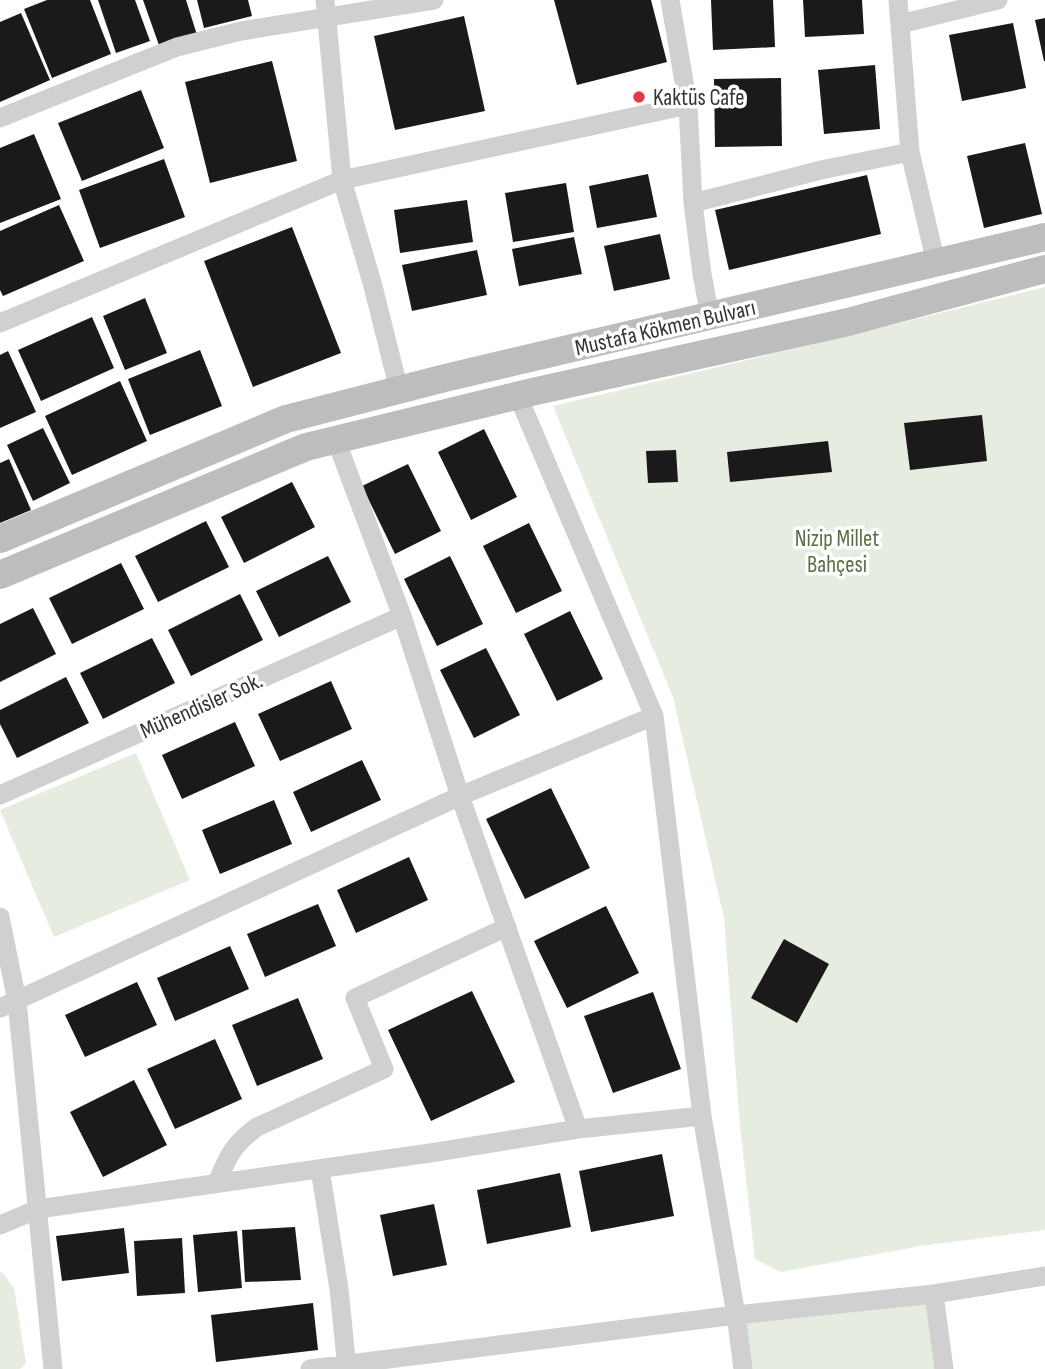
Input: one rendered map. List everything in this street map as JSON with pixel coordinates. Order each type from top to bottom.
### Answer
[{"type":"main road","name":"Mustafa Kökmen Bulvarı","points":[[0,539],[286,419],[1045,237]]},
{"type":"main road","name":"Mustafa Kökmen Bulvarı","points":[[0,575],[306,447],[848,321],[1045,270]]},
{"type":"street","points":[[0,118],[177,47],[326,10],[434,0]]},
{"type":"street","points":[[670,0],[688,105],[693,202],[710,316]]},
{"type":"street","points":[[898,0],[910,152],[936,263]]},
{"type":"street","points":[[900,24],[998,0]]},
{"type":"street","points":[[326,10],[342,180],[373,286],[399,390]]},
{"type":"street","points":[[0,323],[342,180],[688,105]]},
{"type":"street","points":[[693,202],[821,170],[910,152]]},
{"type":"street","points":[[518,396],[654,716],[702,1116],[743,1369]]},
{"type":"street","points":[[336,440],[402,616],[460,796],[578,1129]]},
{"type":"street","name":"Mühendisler Sok.","points":[[0,795],[402,616]]},
{"type":"street","points":[[9,1004],[460,796],[654,716]]},
{"type":"street","points":[[0,917],[9,1004],[38,1209],[53,1369]]},
{"type":"street","points":[[218,1181],[229,1154],[240,1139],[257,1127],[384,1069],[355,998],[507,927]]},
{"type":"street","points":[[0,1225],[38,1209],[218,1181],[320,1169],[578,1129],[702,1116]]},
{"type":"street","points":[[320,1169],[339,1289],[346,1367]]},
{"type":"street","points":[[310,1369],[346,1367],[736,1315],[934,1294],[1045,1276]]},
{"type":"street","points":[[934,1294],[944,1369]]},
{"type":"green space","name":"Nizip Millet Bahçesi","points":[[1045,287],[1045,1230],[920,1246],[781,1272],[755,1259],[740,1126],[724,918],[673,697],[553,406]]},
{"type":"green space","points":[[136,753],[190,880],[54,937],[0,810]]},
{"type":"green space","points":[[0,1272],[14,1288],[26,1363],[20,1369],[0,1369]]},
{"type":"green space","points":[[934,1294],[944,1369],[743,1369],[736,1315]]},
{"type":"building","points":[[47,0],[90,0],[111,54],[52,78],[24,9]]},
{"type":"building","points":[[98,0],[135,0],[150,41],[116,53]]},
{"type":"building","points":[[143,0],[186,0],[197,35],[160,48]]},
{"type":"building","points":[[197,0],[248,0],[252,16],[204,28]]},
{"type":"building","points":[[554,0],[651,0],[667,62],[577,85]]},
{"type":"building","points":[[711,0],[773,0],[775,47],[713,50]]},
{"type":"building","points":[[803,0],[862,0],[864,34],[805,37]]},
{"type":"building","points":[[21,13],[50,80],[0,102],[0,22]]},
{"type":"building","points":[[464,16],[485,111],[395,130],[374,36]]},
{"type":"building","points":[[1045,18],[1045,61],[1044,61],[1035,20]]},
{"type":"building","points":[[1013,23],[1026,88],[962,101],[949,35]]},
{"type":"building","points":[[272,61],[297,161],[210,183],[185,82]]},
{"type":"building","points":[[875,65],[880,129],[824,134],[818,70]]},
{"type":"building","points":[[781,78],[782,146],[715,147],[714,79]]},
{"type":"building","points":[[141,90],[164,148],[82,181],[58,123]]},
{"type":"building","points":[[34,134],[61,199],[0,223],[0,148]]},
{"type":"building","points":[[1025,143],[1042,214],[984,228],[967,156]]},
{"type":"building","points":[[164,159],[185,217],[100,248],[79,190]]},
{"type":"building","points":[[648,174],[657,217],[597,228],[589,186]]},
{"type":"building","points":[[867,175],[881,234],[729,270],[715,210]]},
{"type":"building","points":[[566,183],[574,232],[513,242],[505,193]]},
{"type":"building","points":[[467,200],[473,242],[400,253],[394,210]]},
{"type":"building","points":[[59,205],[84,261],[3,296],[0,290],[0,231]]},
{"type":"building","points":[[292,227],[341,353],[253,387],[204,261]]},
{"type":"building","points":[[660,234],[670,279],[614,291],[604,246]]},
{"type":"building","points":[[574,237],[582,274],[519,286],[512,249]]},
{"type":"building","points":[[477,250],[487,295],[412,311],[402,265]]},
{"type":"building","points":[[145,298],[167,353],[125,370],[103,316]]},
{"type":"building","points":[[92,317],[114,368],[41,401],[18,350]]},
{"type":"building","points":[[200,350],[222,406],[150,435],[128,379]]},
{"type":"building","points":[[8,351],[36,412],[0,428],[0,355]]},
{"type":"building","points":[[120,381],[147,441],[72,475],[45,416]]},
{"type":"building","points":[[982,415],[987,461],[910,470],[904,423]]},
{"type":"building","points":[[43,428],[70,483],[33,501],[7,445]]},
{"type":"building","points":[[484,429],[517,497],[471,520],[438,452]]},
{"type":"building","points":[[828,441],[832,472],[730,482],[727,452]]},
{"type":"building","points":[[676,450],[678,482],[648,483],[646,451]]},
{"type":"building","points":[[9,459],[31,510],[0,523],[0,463]]},
{"type":"building","points":[[408,464],[441,531],[395,554],[362,486]]},
{"type":"building","points":[[292,482],[315,527],[244,563],[221,517]]},
{"type":"building","points":[[206,521],[229,567],[158,602],[135,556]]},
{"type":"building","points":[[529,523],[562,591],[516,613],[483,546]]},
{"type":"building","points":[[328,556],[351,602],[279,637],[256,591]]},
{"type":"building","points":[[450,556],[483,624],[437,646],[404,579]]},
{"type":"building","points":[[121,563],[144,609],[72,644],[49,598]]},
{"type":"building","points":[[240,594],[263,640],[191,676],[168,630]]},
{"type":"building","points":[[33,608],[56,654],[0,682],[0,624]]},
{"type":"building","points":[[570,611],[603,679],[557,701],[524,634]]},
{"type":"building","points":[[152,638],[175,683],[103,719],[80,673]]},
{"type":"building","points":[[486,648],[520,715],[474,738],[440,670]]},
{"type":"building","points":[[66,677],[89,723],[17,758],[0,724],[0,710]]},
{"type":"building","points":[[331,681],[352,729],[280,761],[258,714]]},
{"type":"building","points":[[235,722],[255,766],[182,799],[162,755]]},
{"type":"building","points":[[362,760],[381,800],[311,832],[293,792]]},
{"type":"building","points":[[551,788],[590,868],[525,899],[486,819]]},
{"type":"building","points":[[274,800],[292,844],[220,874],[202,830]]},
{"type":"building","points":[[409,857],[428,900],[356,933],[337,890]]},
{"type":"building","points":[[318,904],[336,946],[265,977],[247,934]]},
{"type":"building","points":[[606,906],[639,973],[567,1008],[534,941]]},
{"type":"building","points":[[784,939],[829,964],[797,1023],[751,998]]},
{"type":"building","points":[[230,946],[249,989],[175,1021],[157,978]]},
{"type":"building","points":[[137,982],[157,1025],[85,1057],[65,1015]]},
{"type":"building","points":[[472,991],[515,1082],[431,1121],[388,1030]]},
{"type":"building","points":[[653,992],[681,1069],[613,1093],[584,1016]]},
{"type":"building","points":[[298,998],[323,1059],[257,1086],[232,1025]]},
{"type":"building","points":[[215,1039],[242,1099],[175,1129],[147,1069]]},
{"type":"building","points":[[134,1080],[167,1145],[103,1177],[70,1112]]},
{"type":"building","points":[[662,1154],[674,1216],[591,1232],[579,1171]]},
{"type":"building","points":[[560,1173],[571,1227],[487,1244],[477,1190]]},
{"type":"building","points":[[434,1204],[447,1265],[393,1276],[380,1215]]},
{"type":"building","points":[[295,1227],[301,1280],[245,1282],[242,1230]]},
{"type":"building","points":[[124,1228],[129,1273],[62,1281],[56,1236]]},
{"type":"building","points":[[237,1231],[242,1288],[198,1292],[193,1235]]},
{"type":"building","points":[[182,1238],[185,1293],[137,1296],[134,1241]]},
{"type":"building","points":[[313,1303],[318,1350],[216,1362],[211,1315]]},
{"type":"place","name":"Kaktüs Cafe","points":[[639,97]]}]
